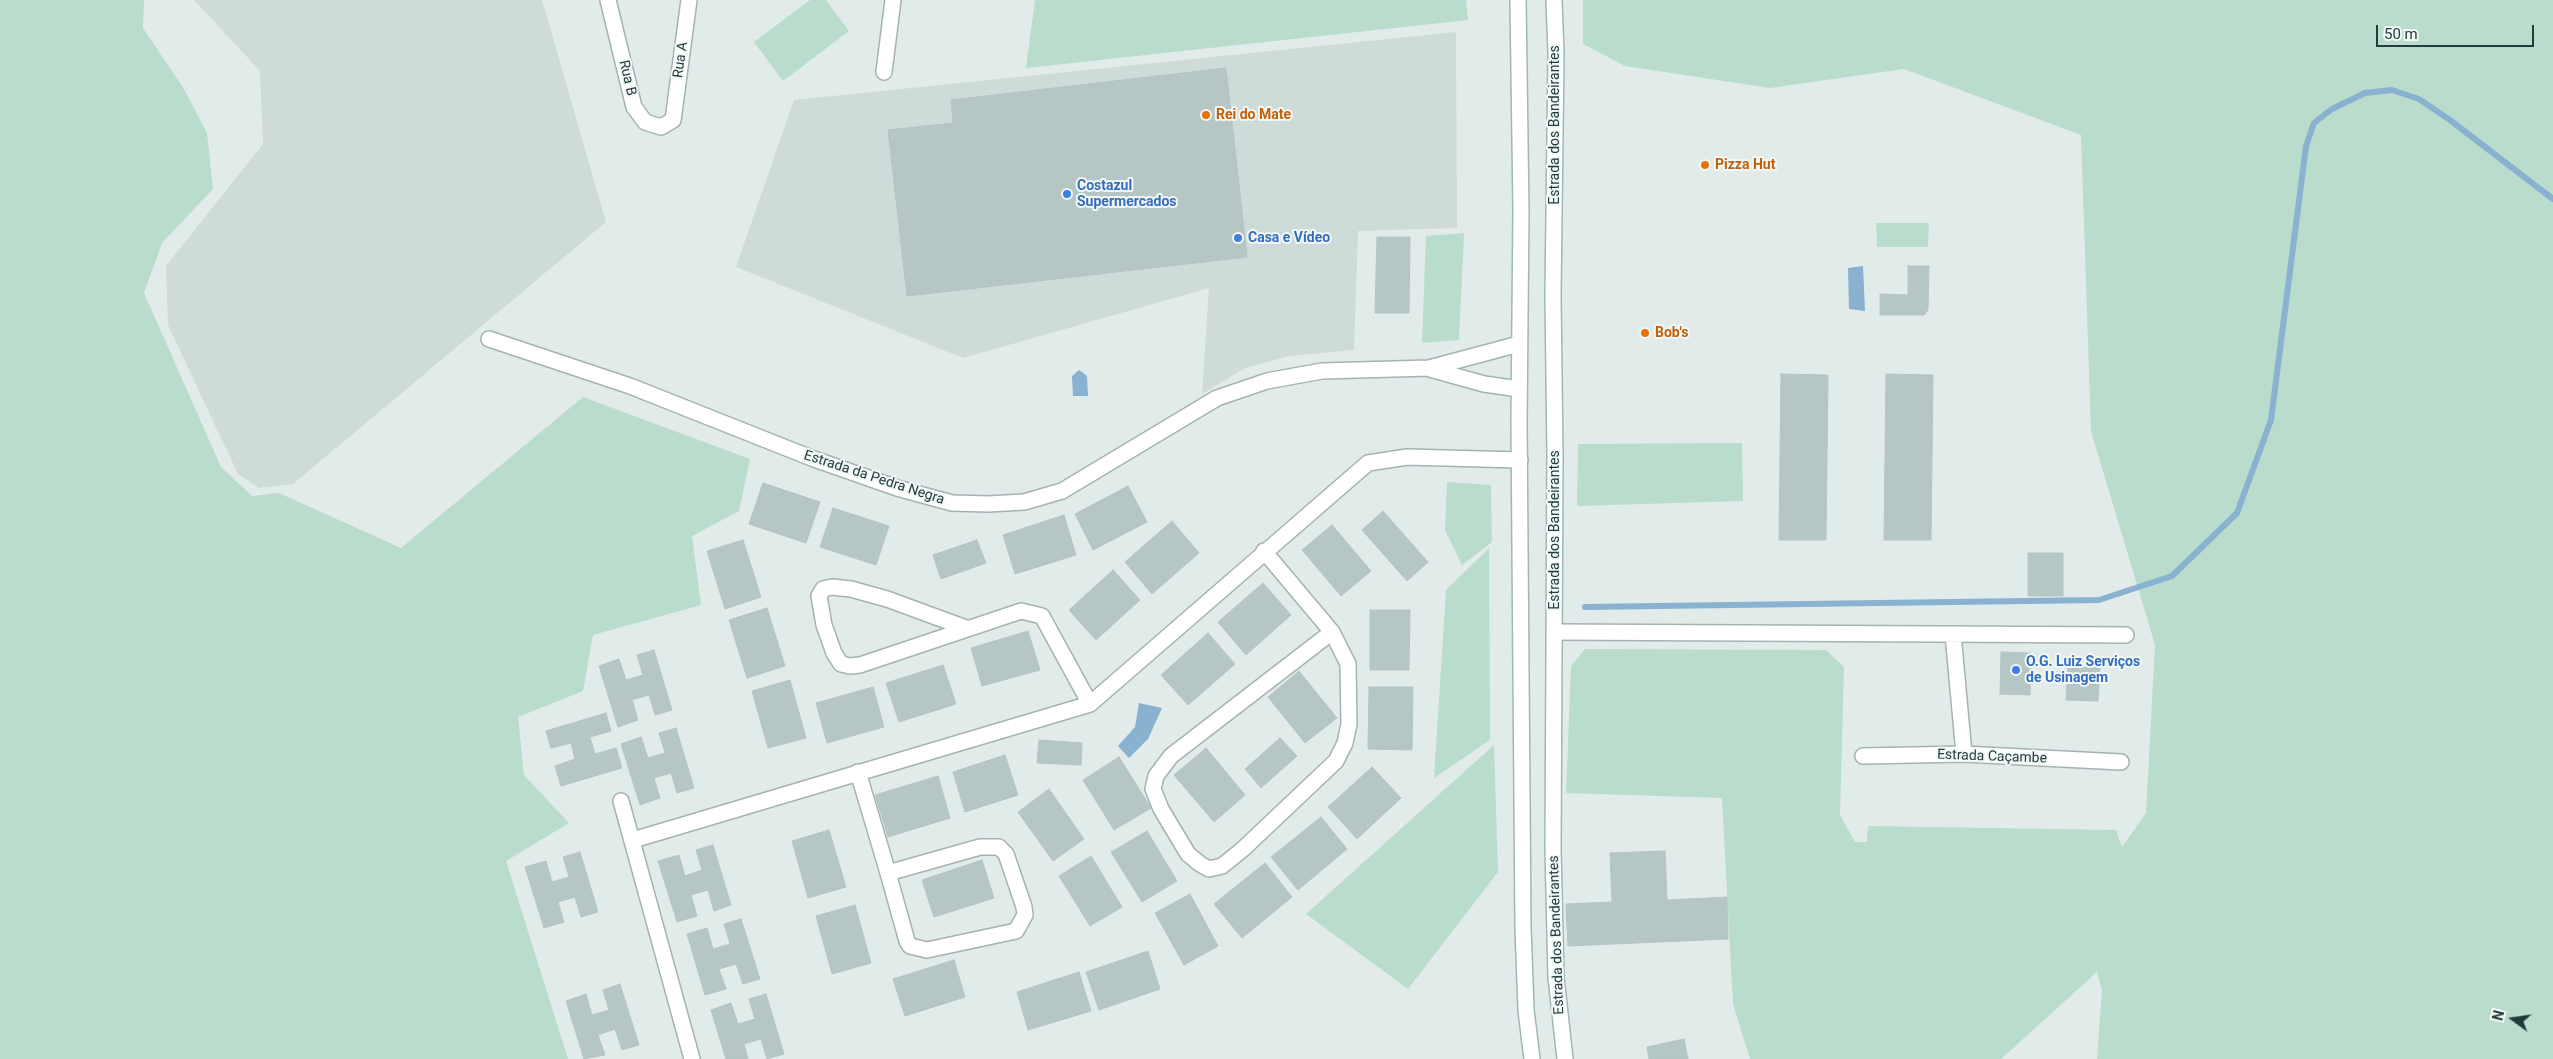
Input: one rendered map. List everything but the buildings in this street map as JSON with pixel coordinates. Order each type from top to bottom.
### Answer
[{"type":"street","name":"Rua B","points":[[608,0],[634,107],[640,118],[652,126],[661,127],[673,120]]},
{"type":"street","name":"Rua A","points":[[673,120],[689,0]]},
{"type":"street","points":[[884,72],[893,0]]},
{"type":"street","points":[[1518,0],[1521,211],[1519,389],[1523,927],[1526,1010],[1532,1059]]},
{"type":"street","name":"Estrada dos Bandeirantes","points":[[1554,0],[1556,53],[1553,295],[1553,849],[1556,977],[1565,1059]]},
{"type":"street","name":"Estrada da Pedra Negra","points":[[489,339],[630,386],[814,459],[897,488],[952,503],[979,504],[1024,502],[1062,492],[1217,398],[1267,381],[1322,371],[1429,368],[1519,344]]},
{"type":"street","name":"Estrada da Pedra Negra","points":[[1429,368],[1484,384],[1519,389]]},
{"type":"street","points":[[633,840],[1090,704],[1264,551],[1368,463],[1407,457],[1520,460]]},
{"type":"street","points":[[1264,551],[1332,632],[1348,664],[1349,724],[1345,743],[1336,761],[1243,849],[1222,866],[1209,869],[1188,854],[1160,809],[1153,789],[1156,776],[1171,756],[1332,632]]},
{"type":"street","points":[[966,628],[851,589],[832,587],[824,590],[819,596],[824,625],[834,652],[844,666],[860,665],[1020,611],[1042,616],[1090,704]]},
{"type":"street","points":[[1554,632],[2126,635]]},
{"type":"street","points":[[1953,634],[1964,754]]},
{"type":"street","name":"Estrada Caçambe","points":[[1863,756],[1964,754],[2121,762]]},
{"type":"street","points":[[858,772],[907,941],[910,946],[918,950],[927,950],[1016,931],[1025,915],[1006,854],[999,847],[980,847],[888,874]]},
{"type":"street","points":[[621,801],[692,1059]]},
{"type":"shaded area","points":[[194,0],[542,0],[606,222],[293,484],[259,488],[238,474],[168,325],[166,266],[263,144],[260,71]]},
{"type":"shaded area","points":[[1456,32],[1457,228],[1358,231],[1354,350],[1289,356],[1245,368],[1202,394],[1209,288],[963,358],[736,267],[794,100]]},
{"type":"green space","points":[[0,0],[144,0],[143,28],[184,89],[207,133],[213,189],[162,243],[144,293],[221,467],[252,496],[279,493],[401,548],[583,397],[750,459],[739,511],[692,536],[701,605],[593,635],[583,691],[518,717],[524,775],[569,823],[506,861],[568,1059],[0,1059]]},
{"type":"green space","points":[[810,0],[826,0],[849,31],[783,81],[754,42]]},
{"type":"green space","points":[[1035,0],[1466,0],[1468,20],[1026,68]]},
{"type":"green space","points":[[1583,0],[2553,0],[2553,1059],[2097,1059],[2102,990],[2097,972],[2001,1059],[1750,1059],[1733,1004],[1722,798],[1566,793],[1571,666],[1585,649],[1826,650],[1844,667],[1840,815],[1855,842],[1867,842],[1868,826],[2116,830],[2122,847],[2146,813],[2155,645],[2091,431],[2081,135],[1904,69],[1770,88],[1625,66],[1583,44]]},
{"type":"green space","points":[[1876,223],[1929,223],[1928,247],[1877,247]]},
{"type":"green space","points":[[1464,233],[1459,340],[1422,343],[1426,236]]},
{"type":"green space","points":[[1742,443],[1743,501],[1577,506],[1578,444]]},
{"type":"green space","points":[[1447,482],[1491,485],[1492,542],[1462,565],[1445,530]]},
{"type":"green space","points":[[1489,548],[1490,740],[1434,778],[1446,590]]},
{"type":"green space","points":[[1494,745],[1498,872],[1408,989],[1306,914]]},
{"type":"water","points":[[1863,266],[1865,311],[1849,309],[1848,268]]},
{"type":"water","points":[[1079,370],[1087,376],[1088,396],[1073,396],[1072,376]]},
{"type":"water","points":[[1139,703],[1162,708],[1148,739],[1129,758],[1118,746],[1135,727]]},
{"type":"waterway","points":[[1585,607],[2099,600],[2172,576],[2237,513],[2271,420],[2306,146],[2314,123],[2332,109],[2365,93],[2392,90],[2419,99],[2450,120],[2553,199]]},
{"type":"place","name":"Rei do Mate","points":[[1206,115]]},
{"type":"place","name":"Pizza Hut","points":[[1705,165]]},
{"type":"place","name":"Costazul Supermercados","points":[[1067,194]]},
{"type":"place","name":"Casa e Vídeo","points":[[1238,238]]},
{"type":"place","name":"Bob's","points":[[1645,333]]},
{"type":"place","name":"O.G. Luiz Serviços de Usinagem","points":[[2016,670]]}]
